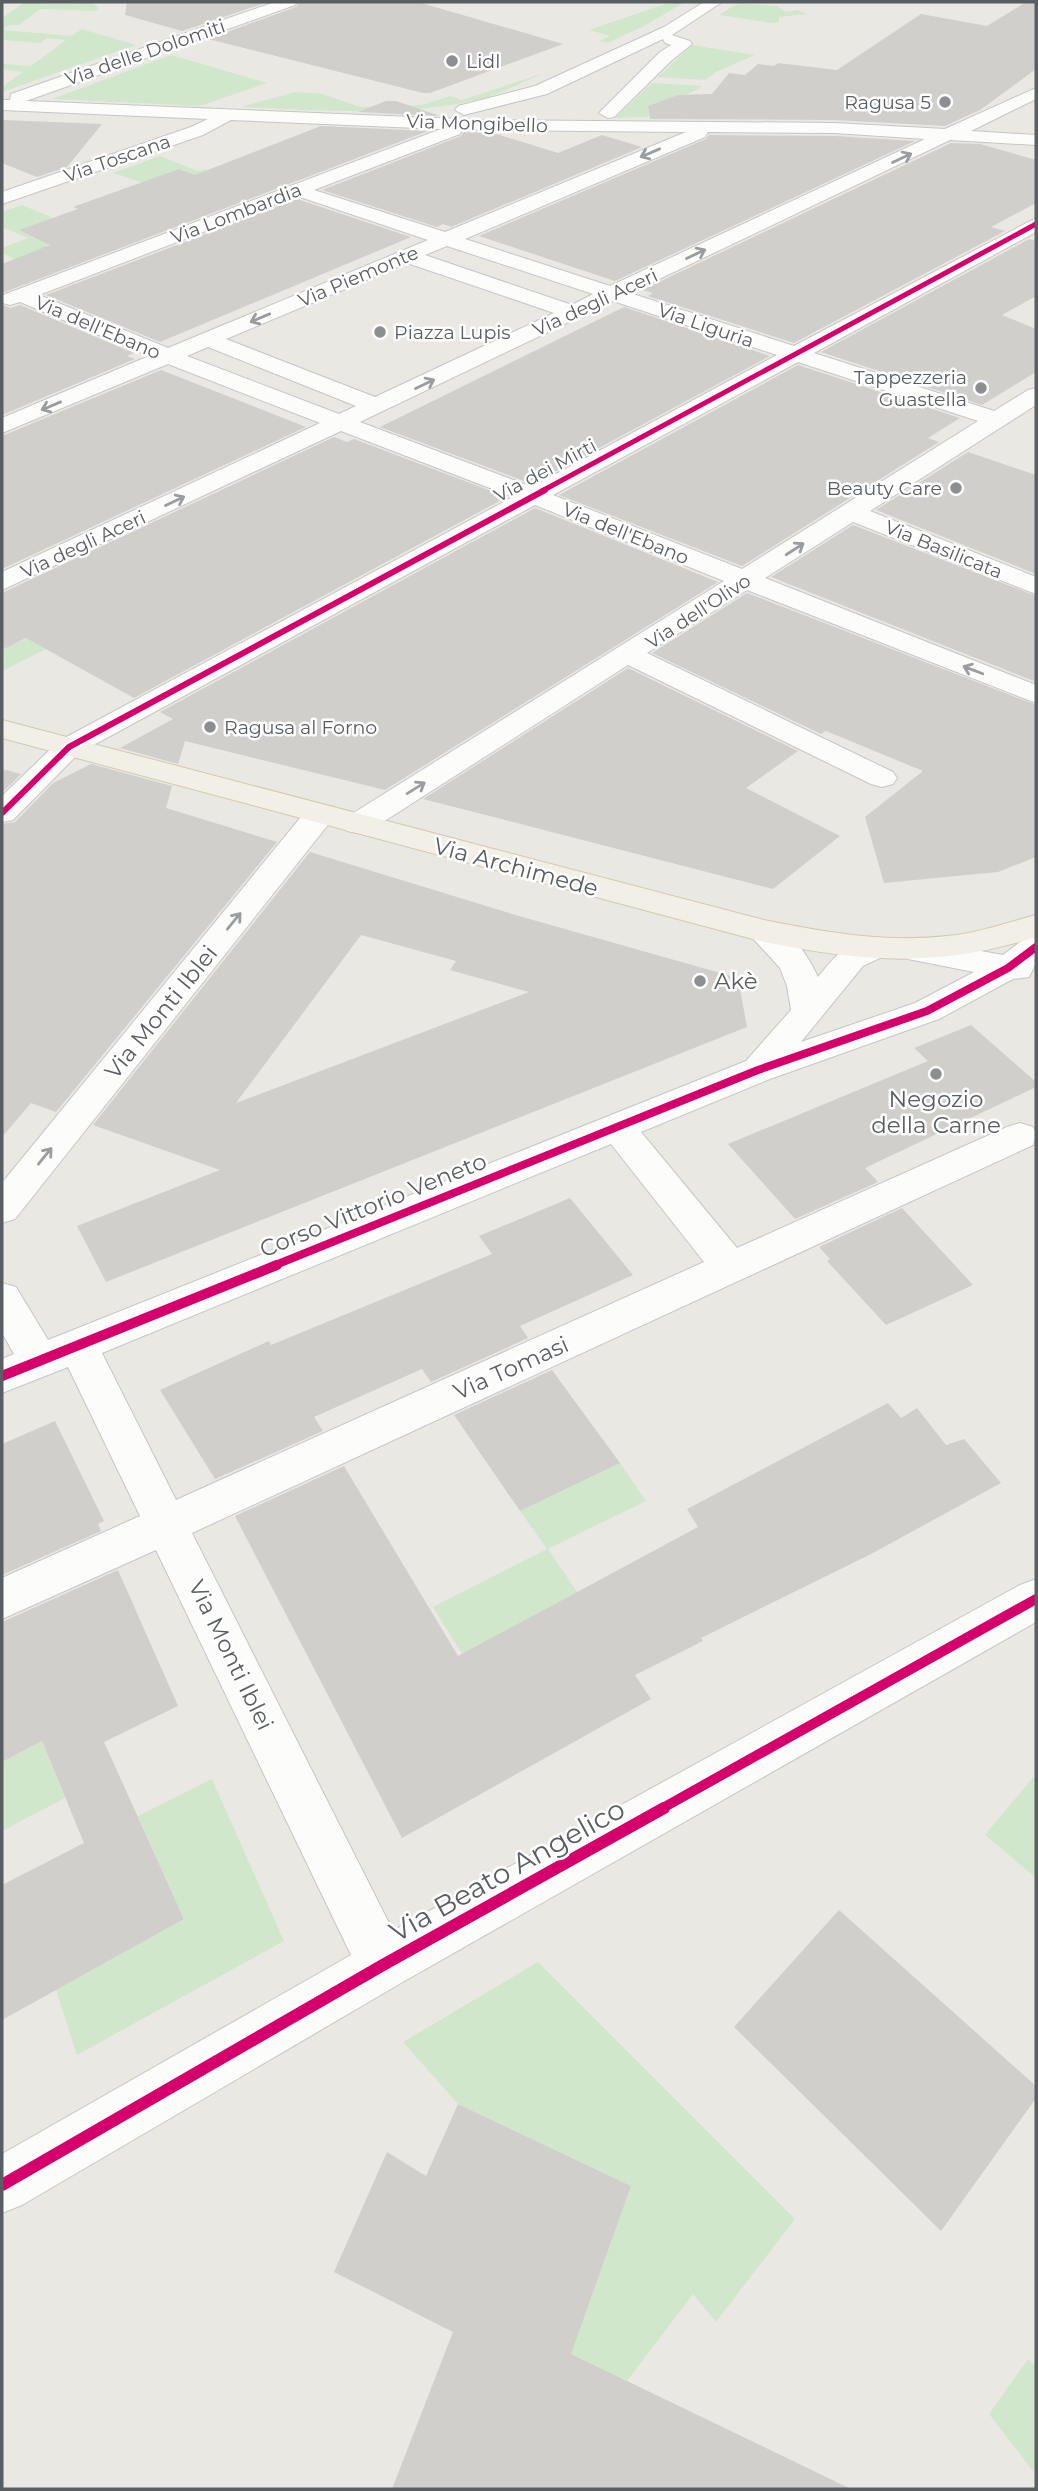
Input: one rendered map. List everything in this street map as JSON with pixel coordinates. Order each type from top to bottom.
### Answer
[{"type":"main road","name":"Via Archimede","points":[[2,729],[763,932],[821,944],[897,950],[968,946],[1012,936],[1036,926]]},
{"type":"street","name":"Via delle Dolomiti","points":[[2,104],[289,2]]},
{"type":"street","points":[[380,120],[495,104],[541,90],[657,36],[704,11],[715,2]]},
{"type":"street","points":[[608,113],[666,55],[684,44],[657,36]]},
{"type":"street","points":[[530,110],[530,105],[541,90]]},
{"type":"street","name":"Via degli Aceri","points":[[2,582],[952,134],[1028,104],[1036,93]]},
{"type":"street","name":"Via Mongibello","points":[[2,104],[486,124],[835,128],[1031,138]]},
{"type":"street","points":[[495,104],[485,114],[486,124],[530,110],[560,125]]},
{"type":"street","name":"Via Toscana","points":[[2,198],[197,131],[231,114]]},
{"type":"street","points":[[976,123],[1031,138]]},
{"type":"street","name":"Via Lombardia","points":[[11,298],[296,190],[486,124]]},
{"type":"street","name":"Via Piemonte","points":[[2,426],[713,127]]},
{"type":"street","name":"Via Liguria","points":[[296,190],[997,420]]},
{"type":"street","name":"Via dei Mirti","points":[[2,813],[69,747],[1036,224]]},
{"type":"street","points":[[407,256],[573,312]]},
{"type":"street","name":"Via dell'Ebano","points":[[11,298],[534,496],[1036,695]]},
{"type":"street","points":[[208,340],[378,406]]},
{"type":"street","name":"Via dell'Olivo","points":[[358,824],[1036,396]]},
{"type":"street","name":"Via Basilicata","points":[[852,513],[1036,586]]},
{"type":"street","points":[[629,655],[882,778]]},
{"type":"street","name":"Via Monti Iblei","points":[[2,1209],[320,814]]},
{"type":"street","points":[[763,932],[781,946],[805,982],[808,1012]]},
{"type":"street","name":"Corso Vittorio Veneto","points":[[2,1376],[758,1070],[927,1011],[1022,970],[1036,947]]},
{"type":"street","points":[[897,950],[927,962],[941,979],[941,996],[927,1011]]},
{"type":"street","points":[[758,1070],[851,958],[897,950],[1022,970]]},
{"type":"street","points":[[617,1127],[731,1268]]},
{"type":"street","name":"Via Tomasi","points":[[2,1599],[1020,1136]]},
{"type":"street","name":"Via Monti Iblei","points":[[2,1297],[58,1352],[167,1524],[383,1965]]},
{"type":"street","name":"Via Beato Angelico","points":[[2,2185],[383,1965],[1036,1599]]},
{"type":"green space","points":[[25,2],[92,2],[99,8],[96,11],[40,9],[19,25],[9,25],[2,29],[2,18]]},
{"type":"green space","points":[[671,2],[685,2],[608,43],[600,41],[610,36],[589,30]]},
{"type":"green space","points":[[735,5],[777,6],[786,12],[797,10],[808,14],[779,17],[779,22],[772,23],[719,15]]},
{"type":"green space","points":[[82,29],[136,45],[2,92],[2,87],[23,72],[2,69],[2,64],[31,66],[66,40],[47,38],[40,43],[2,40],[2,30],[72,36]]},
{"type":"green space","points":[[692,45],[755,55],[716,72],[705,80],[658,77]]},
{"type":"green space","points":[[171,55],[267,83],[200,106],[52,99]]},
{"type":"green space","points":[[544,73],[480,99],[420,109],[330,111],[240,107],[295,92],[322,94],[361,107],[422,105],[450,96],[462,100]]},
{"type":"green space","points":[[652,83],[703,86],[686,95],[648,106],[649,117],[615,118]]},
{"type":"green space","points":[[160,156],[198,171],[205,169],[257,191],[215,183],[180,169],[158,177],[149,185],[113,173]]},
{"type":"green space","points":[[22,205],[78,228],[46,246],[75,259],[2,287],[2,273],[24,264],[2,253],[2,248],[28,238],[2,227],[2,212]]},
{"type":"green space","points":[[133,606],[2,671],[2,650],[93,607]]},
{"type":"green space","points":[[620,1463],[646,1501],[548,1549],[578,1593],[462,1654],[433,1607],[547,1549],[520,1511]]},
{"type":"green space","points":[[42,1741],[65,1798],[2,1831],[2,1762]]},
{"type":"green space","points":[[1036,1774],[1036,1878],[985,1835]]},
{"type":"green space","points":[[212,1779],[284,1941],[77,2055],[56,1990],[184,1919],[138,1816]]},
{"type":"green space","points":[[538,1962],[795,2219],[716,2322],[693,2294],[627,2381],[544,2341],[588,2306],[631,2186],[458,2104],[403,2042]]},
{"type":"green space","points":[[1028,2359],[1036,2367],[1036,2475],[989,2414]]},
{"type":"building","points":[[127,2],[268,2],[182,31],[125,15]]},
{"type":"building","points":[[300,2],[418,2],[563,44],[430,93],[423,93],[208,39],[296,7]]},
{"type":"building","points":[[1026,2],[1036,2],[1036,69],[980,110],[945,126],[835,120],[650,119],[648,106],[678,95],[712,94],[729,73],[745,75],[758,64],[774,66],[778,63],[837,70],[921,14],[987,26]]},
{"type":"building","points":[[386,101],[396,101],[440,116],[358,112]]},
{"type":"building","points":[[2,120],[102,124],[67,167],[37,177],[2,163]]},
{"type":"building","points":[[321,126],[428,131],[2,293],[2,264],[50,245],[19,230],[78,209],[73,207],[179,169],[195,175]]},
{"type":"building","points":[[464,132],[493,133],[558,153],[602,135],[642,147],[451,227],[443,224],[437,227],[322,190],[461,136]]},
{"type":"building","points":[[709,135],[835,136],[915,141],[615,281],[479,236],[706,139]]},
{"type":"building","points":[[951,143],[980,144],[1036,160],[1036,203],[991,227],[1005,231],[794,343],[648,296],[653,293],[642,290]]},
{"type":"building","points":[[297,199],[411,237],[160,342],[46,295]]},
{"type":"building","points":[[1029,239],[1036,241],[1036,296],[1002,315],[1036,329],[1036,372],[982,405],[821,352]]},
{"type":"building","points":[[2,305],[11,308],[20,305],[134,353],[127,356],[135,359],[2,415]]},
{"type":"building","points":[[624,307],[770,356],[532,484],[380,427]]},
{"type":"building","points":[[798,365],[960,418],[928,438],[939,442],[742,566],[559,495]]},
{"type":"building","points":[[161,370],[306,427],[2,569],[2,436]]},
{"type":"building","points":[[334,437],[347,442],[354,439],[507,497],[134,698],[26,638],[2,650],[2,593]]},
{"type":"building","points":[[968,452],[1036,475],[1036,574],[876,510]]},
{"type":"building","points":[[535,508],[718,582],[385,790],[185,741],[178,764],[120,748],[173,719],[160,712]]},
{"type":"building","points":[[853,525],[1036,596],[1036,682],[771,577]]},
{"type":"building","points":[[747,593],[1036,705],[1036,857],[998,872],[884,883],[865,817],[923,771],[826,731],[821,734],[652,653]]},
{"type":"building","points":[[628,668],[798,751],[746,788],[840,836],[773,889],[423,799]]},
{"type":"building","points":[[91,764],[172,786],[166,808],[277,842],[56,1112],[31,1103],[2,1137],[2,824],[15,822],[53,783]]},
{"type":"building","points":[[2,769],[21,774],[2,793]]},
{"type":"building","points":[[310,852],[519,916],[738,978],[747,1027],[106,1282],[77,1226],[220,1170],[93,1125]],"holes":[[[361,935],[456,961],[450,970],[529,992],[236,1103]]]},
{"type":"building","points":[[971,1025],[1036,1082],[1036,1087],[865,1168],[878,1182],[795,1219],[728,1144],[928,1061],[914,1048]]},
{"type":"building","points":[[570,1198],[633,1275],[520,1326],[528,1338],[431,1382],[422,1369],[314,1417],[323,1431],[215,1479],[160,1390],[269,1341],[271,1345],[492,1254],[479,1236]]},
{"type":"building","points":[[902,1208],[973,1285],[886,1325],[827,1261],[830,1259],[819,1247]]},
{"type":"building","points":[[552,1370],[620,1463],[520,1511],[454,1415]]},
{"type":"building","points":[[888,1403],[901,1418],[917,1408],[946,1445],[964,1439],[1001,1483],[871,1554],[701,1638],[703,1641],[635,1675],[651,1699],[402,1838],[235,1516],[344,1466],[458,1656],[698,1527],[687,1509]]},
{"type":"building","points":[[55,1421],[104,1521],[98,1524],[101,1531],[2,1575],[2,1444]]},
{"type":"building","points":[[118,1570],[178,1706],[104,1742],[184,1919],[2,2020],[2,1885],[84,1843],[42,1741],[2,1762],[2,1622]]},
{"type":"building","points":[[839,1910],[1036,2086],[1036,2098],[941,2231],[734,2027]]},
{"type":"building","points":[[458,2104],[631,2186],[571,2354],[851,2489],[392,2489],[453,2332],[334,2272],[387,2152],[426,2176]]},
{"type":"cycle path","points":[[2,813],[69,747],[1036,224]]},
{"type":"cycle path","points":[[2,1376],[758,1070],[927,1011],[1008,968],[1036,947]]},
{"type":"cycle path","points":[[2,2185],[383,1965],[1036,1599]]},
{"type":"place","name":"Lidl","points":[[452,61]]},
{"type":"place","name":"Ragusa 5","points":[[945,102]]},
{"type":"place","name":"Piazza Lupis","points":[[380,332]]},
{"type":"place","name":"Tappezzeria Guastella","points":[[981,388]]},
{"type":"place","name":"Beauty Care","points":[[956,488]]},
{"type":"place","name":"Ragusa al Forno","points":[[210,727]]},
{"type":"place","name":"Akè","points":[[700,981]]},
{"type":"place","name":"Negozio della Carne","points":[[936,1074]]}]
